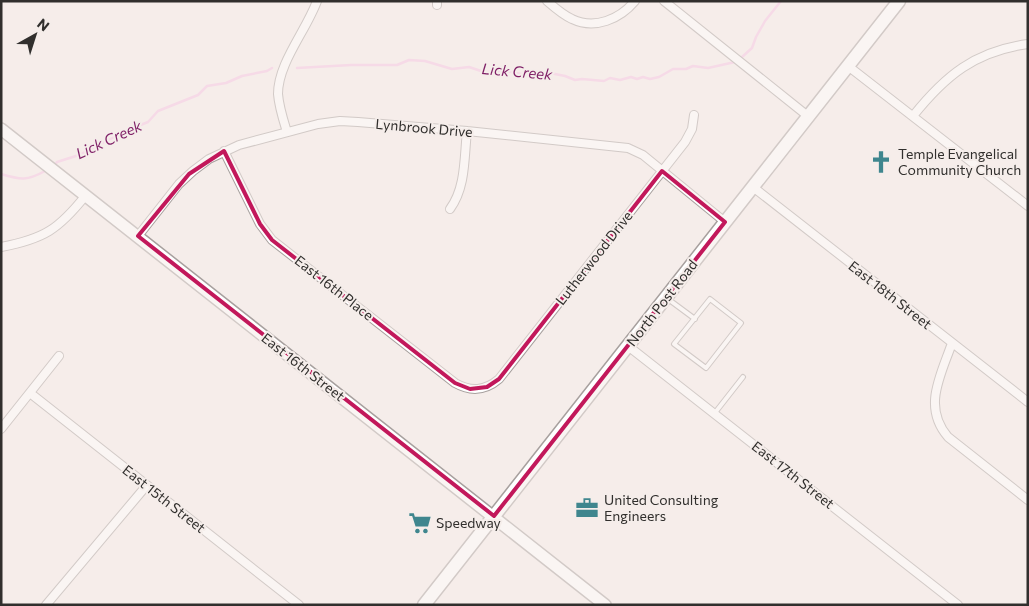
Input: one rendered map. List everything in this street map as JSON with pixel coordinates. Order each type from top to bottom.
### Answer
[{"type":"main road","name":"North Post Road","points":[[424,605],[899,1]]},
{"type":"street","points":[[287,132],[279,103],[281,78],[286,63],[310,20],[317,1]]},
{"type":"street","points":[[546,1],[563,15],[574,20],[590,23],[603,22],[617,17],[635,1]]},
{"type":"street","points":[[664,1],[809,117]]},
{"type":"street","points":[[913,116],[936,88],[963,66],[995,51],[1028,44]]},
{"type":"street","points":[[848,66],[1028,206]]},
{"type":"street","name":"Lutherwood Drive","points":[[480,389],[492,385],[499,379],[688,138],[693,125],[694,115]]},
{"type":"street","name":"Lynbrook Drive","points":[[138,236],[185,178],[206,161],[224,151],[250,141],[318,124],[340,121],[620,146],[643,155],[725,222]]},
{"type":"street","name":"East 16th Street","points":[[1,129],[605,605]]},
{"type":"street","points":[[450,209],[461,188],[467,131]]},
{"type":"street","name":"East 16th Place","points":[[224,151],[260,224],[272,240],[455,383],[464,388],[480,389]]},
{"type":"street","name":"East 18th Street","points":[[753,187],[1028,402]]},
{"type":"street","points":[[1,247],[24,242],[46,234],[65,220],[86,195]]},
{"type":"street","points":[[952,343],[934,399],[935,412],[939,424],[948,437],[1028,500]]},
{"type":"street","name":"East 17th Street","points":[[628,346],[958,605]]},
{"type":"street","points":[[1,429],[59,356]]},
{"type":"street","name":"East 15th Street","points":[[30,393],[299,605]]},
{"type":"street","points":[[46,605],[147,486]]},
{"type":"lane","points":[[666,297],[695,319]]},
{"type":"lane","points":[[710,299],[741,323],[706,368],[674,344],[695,319],[710,299]]},
{"type":"lane","points":[[714,414],[744,376]]},
{"type":"highlighted area","points":[[224,151],[260,224],[272,240],[455,383],[470,389],[487,387],[499,379],[662,171],[725,222],[494,516],[138,236],[189,174]]},
{"type":"waterway","name":"Lick Creek","points":[[742,57],[752,48],[765,21],[781,1]]},
{"type":"waterway","name":"Lick Creek","points":[[297,68],[397,65],[409,60],[425,61],[452,69],[469,67],[484,72],[498,72],[502,70],[541,76],[550,73],[575,80],[604,81],[610,78],[620,80],[631,77],[650,79],[659,77],[673,69],[686,69],[693,66],[708,68],[735,62]]},
{"type":"waterway","name":"Lick Creek","points":[[54,166],[57,162],[79,155],[148,122],[158,111],[198,95],[207,86],[226,83],[242,76],[267,71],[272,68]]},
{"type":"waterway","name":"Lick Creek","points":[[1,174],[28,178],[45,171]]},
{"type":"place","name":"Temple Evangelical Community Church","points":[[881,162]]},
{"type":"place","name":"United Consulting Engineers","points":[[587,508]]},
{"type":"place","name":"Speedway","points":[[420,523]]}]
